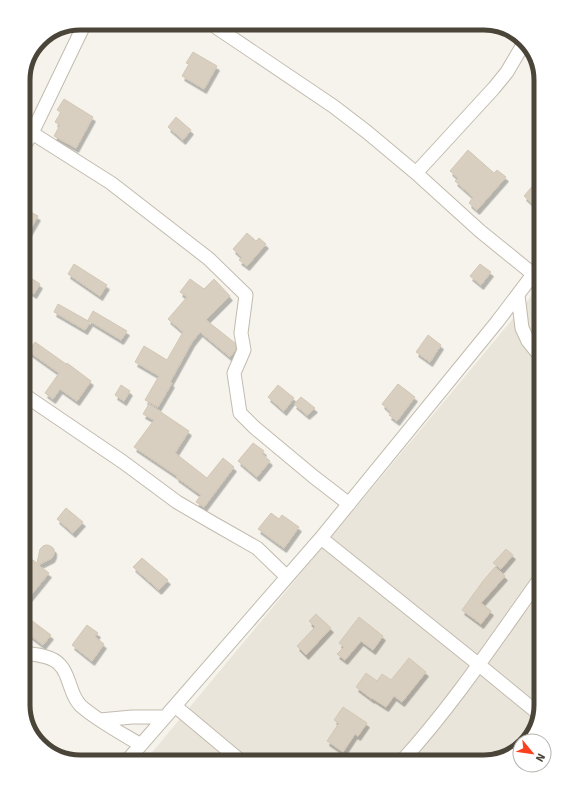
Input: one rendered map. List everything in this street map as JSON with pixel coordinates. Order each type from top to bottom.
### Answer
[{"type":"street","points":[[30,136],[82,30]]},
{"type":"street","points":[[220,30],[333,106],[416,173],[480,231],[534,267]]},
{"type":"street","points":[[416,173],[494,88],[507,72],[521,47]]},
{"type":"street","points":[[32,133],[111,183],[209,259],[246,295],[241,333],[244,350],[234,373],[240,413],[254,427],[349,504]]},
{"type":"street","points":[[132,755],[321,538],[492,328],[534,273]]},
{"type":"street","points":[[518,295],[522,328],[528,341],[534,348]]},
{"type":"street","points":[[30,399],[123,462],[176,502],[257,548],[287,577]]},
{"type":"street","points":[[321,538],[534,710]]},
{"type":"street","points":[[407,755],[449,704],[534,587]]},
{"type":"street","points":[[30,654],[38,655],[60,665],[80,706],[100,720],[141,744]]},
{"type":"street","points":[[175,706],[234,755]]},
{"type":"street","points":[[100,720],[132,717],[165,717]]},
{"type":"shaded area","points":[[534,292],[534,711],[525,733],[512,733],[512,746],[490,755],[150,755]]},
{"type":"building","points":[[193,52],[217,66],[204,89],[182,76],[189,64],[186,63]]},
{"type":"building","points":[[64,99],[93,117],[76,148],[54,136],[60,125],[55,122],[61,112],[57,110]]},
{"type":"building","points":[[176,117],[191,130],[183,140],[168,127]]},
{"type":"building","points":[[468,150],[494,173],[497,170],[506,177],[477,210],[469,203],[473,197],[455,181],[458,178],[450,171]]},
{"type":"building","points":[[534,184],[534,203],[533,204],[524,196]]},
{"type":"building","points":[[30,212],[38,216],[30,230]]},
{"type":"building","points":[[247,233],[256,241],[259,238],[266,244],[247,266],[239,260],[242,257],[233,249]]},
{"type":"building","points":[[74,264],[107,285],[100,296],[68,274]]},
{"type":"building","points":[[480,264],[491,272],[481,285],[470,276]]},
{"type":"building","points":[[30,278],[40,284],[34,294],[30,291]]},
{"type":"building","points":[[190,279],[204,289],[214,279],[230,296],[206,320],[235,343],[236,349],[230,357],[200,332],[192,342],[170,382],[172,383],[158,407],[145,400],[159,376],[135,362],[144,346],[167,360],[183,332],[168,319],[187,297],[180,292]]},
{"type":"building","points":[[58,304],[90,322],[85,330],[54,312]]},
{"type":"building","points":[[93,311],[127,331],[121,340],[88,320]]},
{"type":"building","points":[[428,335],[441,345],[430,362],[416,352]]},
{"type":"building","points":[[35,342],[91,381],[77,401],[60,389],[53,399],[45,393],[59,373],[30,352],[30,348]]},
{"type":"building","points":[[398,384],[415,397],[397,421],[389,415],[391,412],[382,404]]},
{"type":"building","points":[[121,385],[130,391],[124,401],[115,395]]},
{"type":"building","points":[[278,385],[294,398],[284,411],[268,397]]},
{"type":"building","points":[[301,397],[315,408],[307,415],[294,404]]},
{"type":"building","points":[[149,404],[189,431],[175,453],[207,478],[223,458],[234,467],[204,507],[196,502],[201,495],[176,477],[177,476],[134,447],[154,420],[143,414]]},
{"type":"building","points":[[253,443],[264,451],[262,454],[270,461],[257,477],[238,461]]},
{"type":"building","points":[[66,508],[83,522],[73,533],[57,519]]},
{"type":"building","points":[[271,513],[279,519],[282,515],[299,527],[284,548],[258,529]]},
{"type":"building","points":[[48,545],[52,547],[54,549],[54,554],[52,558],[38,565],[49,573],[30,596],[30,558],[37,563],[40,549],[43,546]]},
{"type":"building","points":[[506,549],[513,555],[501,569],[493,563]]},
{"type":"building","points":[[142,558],[168,580],[159,590],[133,567]]},
{"type":"building","points":[[495,567],[505,576],[481,603],[491,611],[481,624],[462,610]]},
{"type":"building","points":[[316,614],[331,628],[306,655],[297,646],[315,627],[309,621]]},
{"type":"building","points":[[359,617],[383,636],[373,650],[361,641],[345,660],[337,654],[344,647],[339,643]]},
{"type":"building","points":[[30,619],[51,635],[43,645],[30,635]]},
{"type":"building","points":[[87,625],[98,633],[95,637],[104,644],[92,661],[72,645]]},
{"type":"building","points":[[409,658],[426,672],[402,702],[394,696],[386,707],[356,687],[366,673],[377,681],[382,674],[391,680]]},
{"type":"building","points":[[343,707],[367,723],[358,736],[355,734],[343,752],[327,741],[339,723],[334,720]]}]
